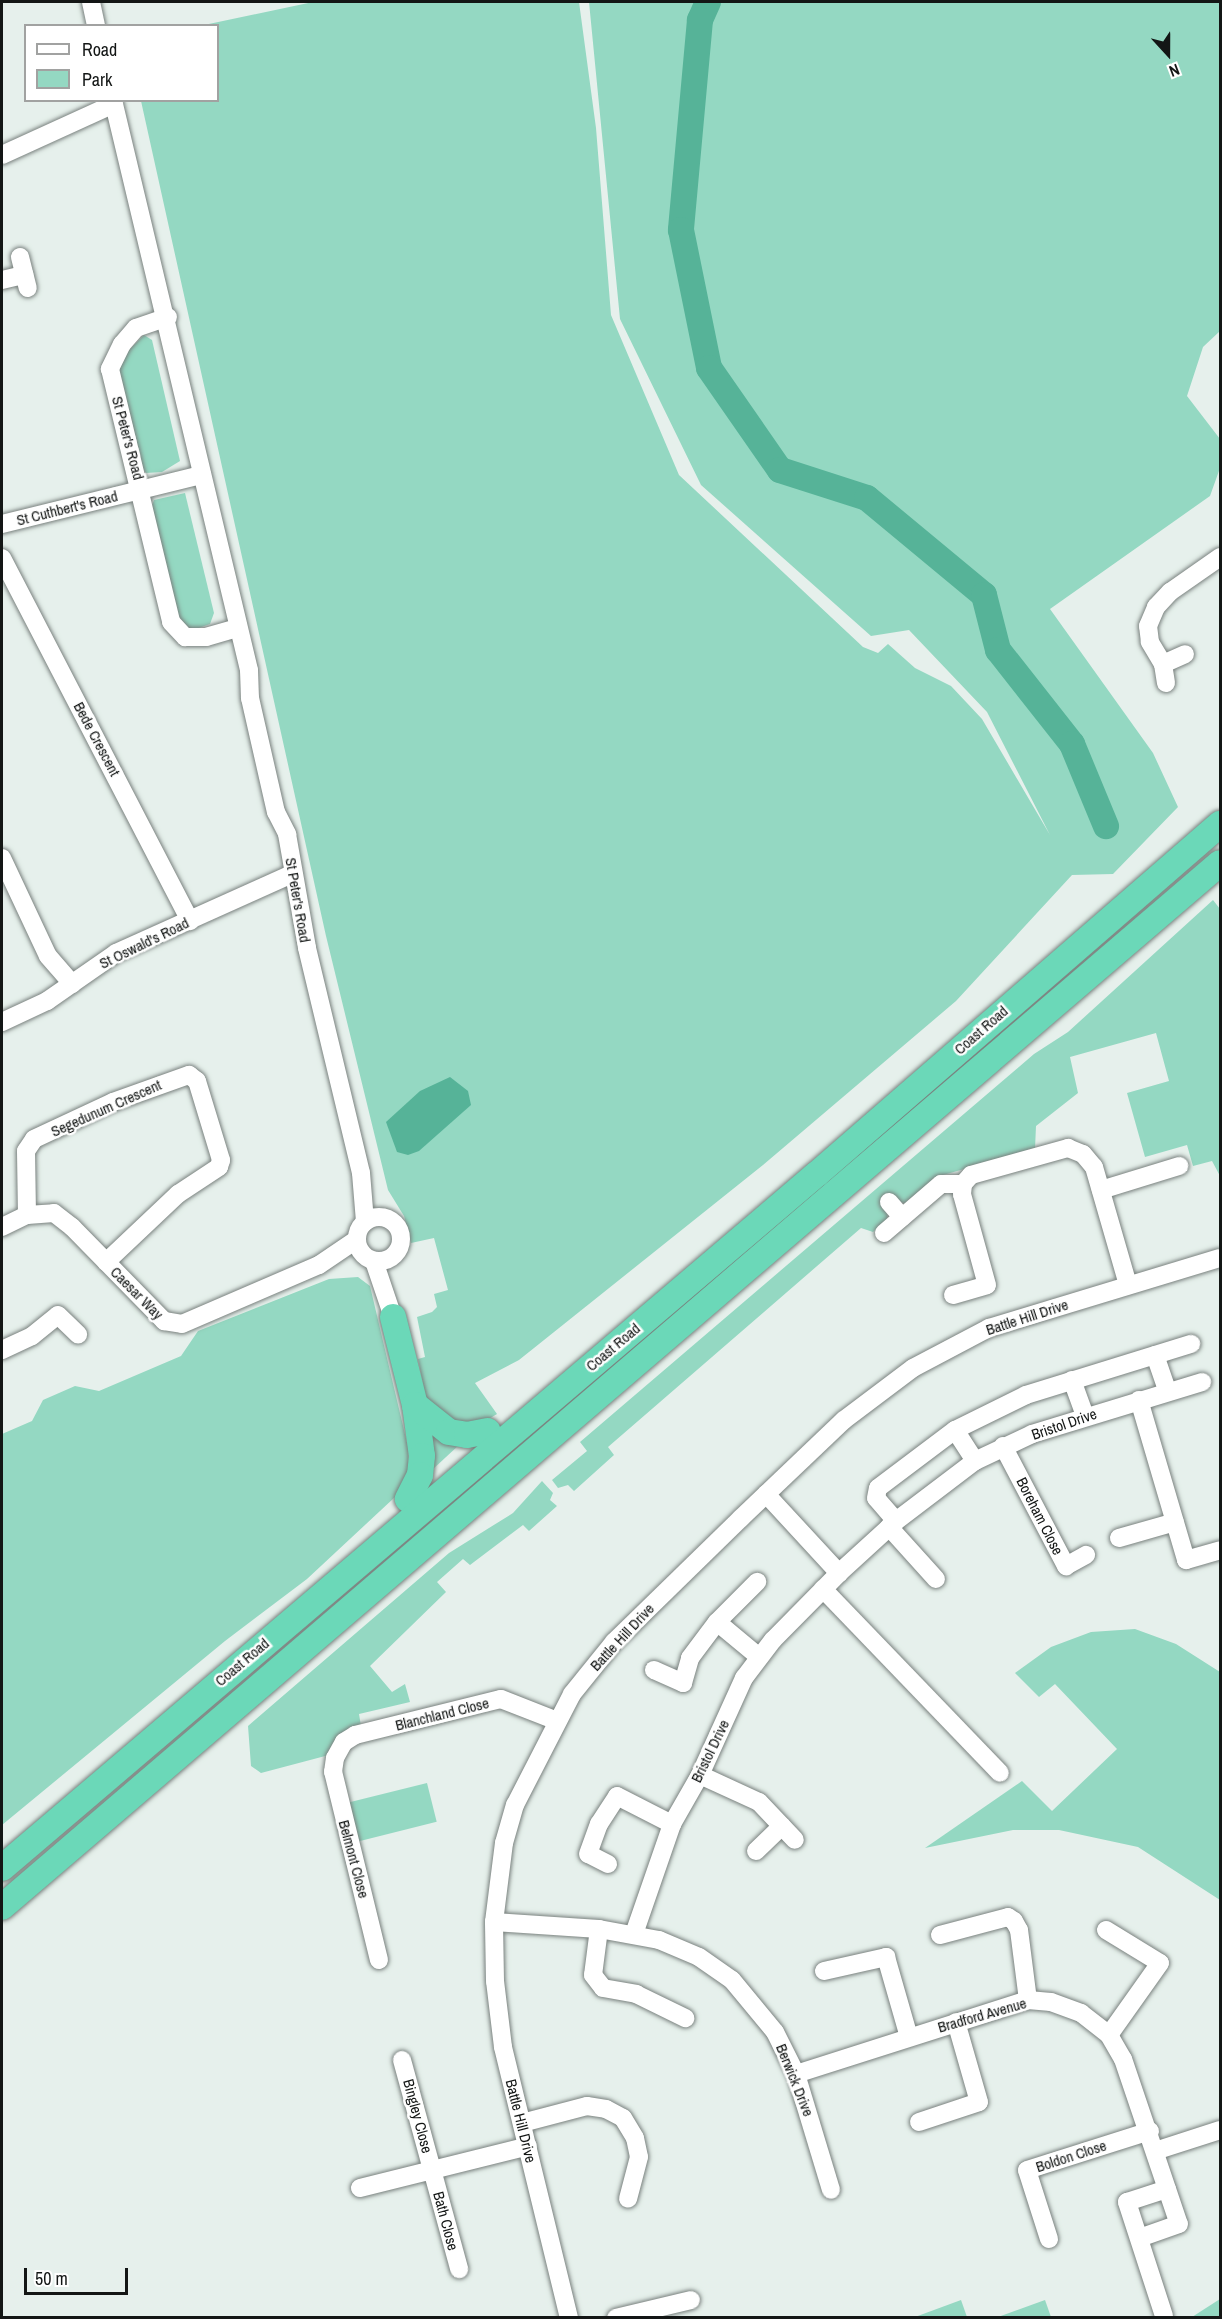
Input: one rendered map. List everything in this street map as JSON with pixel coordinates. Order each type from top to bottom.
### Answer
[{"type":"highway","points":[[1159,874],[1221,819]]},
{"type":"highway","name":"Coast Road","points":[[2,1868],[817,1174],[1159,874],[1221,824]]},
{"type":"highway","name":"Coast Road","points":[[2,1907],[1221,863]]},
{"type":"highway","points":[[80,1800],[408,1499],[488,1431],[817,1174]]},
{"type":"highway","points":[[391,1307],[415,1405],[422,1467],[408,1499]]},
{"type":"highway","points":[[415,1405],[449,1432],[467,1435],[488,1431]]},
{"type":"street","points":[[91,2],[96,24]]},
{"type":"street","points":[[2,154],[114,102]]},
{"type":"street","name":"St Peter's Road","points":[[114,102],[168,317],[237,628],[249,670],[250,698],[276,812],[287,834],[292,874],[373,1219],[371,1254],[391,1307]]},
{"type":"street","points":[[2,280],[24,273]]},
{"type":"street","name":"St Peter's Road","points":[[168,317],[136,328],[122,344],[110,369],[142,489],[171,622],[185,637],[206,637],[237,628]]},
{"type":"street","name":"St Cuthbert's Road","points":[[2,524],[202,475]]},
{"type":"street","points":[[1166,683],[1163,664],[1150,642],[1148,626],[1156,607],[1170,592],[1221,557]]},
{"type":"street","name":"Bede Crescent","points":[[2,558],[190,921]]},
{"type":"street","points":[[1163,664],[1185,654]]},
{"type":"street","points":[[2,858],[48,956],[72,984]]},
{"type":"street","name":"St Oswald's Road","points":[[2,1022],[72,984],[116,953],[292,874]]},
{"type":"street","name":"Segedunum Crescent","points":[[27,1215],[26,1151],[34,1139],[113,1102],[189,1076],[197,1082],[221,1160],[219,1167],[178,1194],[106,1262]]},
{"type":"street","points":[[953,1295],[987,1285],[962,1194],[963,1184],[971,1175],[1068,1148],[1083,1154],[1094,1167],[1128,1285]]},
{"type":"street","points":[[1101,1190],[1179,1166]]},
{"type":"street","points":[[884,1233],[941,1184],[963,1184]]},
{"type":"street","points":[[889,1202],[903,1217]]},
{"type":"street","name":"Caesar Way","points":[[2,1227],[27,1215],[54,1213],[164,1321],[182,1324],[319,1265],[371,1254]]},
{"type":"street","name":"St Peter's Road","points":[[371,1254],[399,1248],[401,1233],[392,1221],[373,1219]]},
{"type":"street","name":"Battle Hill Drive","points":[[570,2318],[503,2047],[495,1981],[494,1922],[505,1837],[520,1794],[572,1694],[614,1642],[766,1494],[844,1420],[913,1368],[989,1328],[1221,1258]]},
{"type":"street","points":[[2,1350],[32,1336],[58,1315],[78,1334]]},
{"type":"street","points":[[936,1580],[892,1524],[876,1498],[878,1488],[955,1430],[992,1409],[1072,1380],[1191,1344]]},
{"type":"street","points":[[1155,1355],[1168,1392]]},
{"type":"street","points":[[1072,1380],[1085,1416]]},
{"type":"street","name":"Bristol Drive","points":[[634,1934],[672,1824],[700,1775],[744,1678],[759,1657],[839,1573],[892,1524],[975,1461],[1004,1446],[1085,1416],[1202,1382]]},
{"type":"street","points":[[1139,1400],[1186,1560],[1221,1550]]},
{"type":"street","points":[[955,1430],[975,1461]]},
{"type":"street","name":"Boreham Close","points":[[1004,1446],[1066,1566],[1086,1555]]},
{"type":"street","points":[[766,1494],[839,1573]]},
{"type":"street","points":[[1119,1538],[1175,1522]]},
{"type":"street","points":[[654,1670],[683,1683],[690,1658],[717,1622],[757,1582]]},
{"type":"street","points":[[823,1589],[1000,1773]]},
{"type":"street","points":[[717,1622],[759,1657]]},
{"type":"street","name":"Blanchland Close","points":[[335,1758],[344,1742],[355,1735],[501,1699],[557,1721]]},
{"type":"street","name":"Belmont Close","points":[[335,1758],[333,1772],[339,1800],[379,1960]]},
{"type":"street","points":[[700,1775],[759,1802],[795,1840]]},
{"type":"street","points":[[608,1864],[588,1854],[599,1824],[618,1796],[672,1824]]},
{"type":"street","points":[[756,1851],[782,1826]]},
{"type":"street","points":[[940,1935],[1008,1917],[1014,1921],[1019,1930],[1028,2000]]},
{"type":"street","name":"Berwick Drive","points":[[494,1922],[598,1929],[634,1934],[699,1957],[732,1980],[775,2032],[796,2074],[831,2190]]},
{"type":"street","points":[[598,1929],[593,1975],[603,1988],[636,1994],[685,2018]]},
{"type":"street","points":[[1106,1930],[1160,1964],[1109,2035]]},
{"type":"street","points":[[824,1971],[886,1957],[909,2037]]},
{"type":"street","name":"Bradford Avenue","points":[[796,2074],[1028,2000],[1051,2002],[1081,2013],[1109,2035],[1135,2085],[1179,2224],[1139,2238]]},
{"type":"street","points":[[919,2122],[979,2102],[956,2022]]},
{"type":"street","name":"Bingley Close","points":[[402,2060],[434,2173]]},
{"type":"street","points":[[522,2123],[587,2106],[606,2109],[623,2118],[634,2138],[639,2157],[628,2199]]},
{"type":"street","points":[[1155,2151],[1221,2130]]},
{"type":"street","name":"Boldon Close","points":[[1049,2239],[1027,2170],[1150,2131]]},
{"type":"street","points":[[360,2188],[434,2173],[528,2146]]},
{"type":"street","name":"Bath Close","points":[[434,2173],[459,2269]]},
{"type":"street","points":[[1164,2316],[1127,2202],[1167,2189]]},
{"type":"street","points":[[616,2318],[691,2300]]},
{"type":"green space","points":[[313,2],[579,2],[596,128],[611,315],[679,475],[863,647],[878,653],[888,644],[915,668],[951,686],[982,719],[1050,835],[987,712],[909,630],[871,636],[701,485],[620,319],[589,2],[1220,2],[1220,331],[1203,347],[1187,396],[1220,439],[1220,468],[1210,496],[1050,609],[1153,753],[1178,807],[1113,874],[1072,875],[956,1001],[763,1165],[519,1360],[475,1383],[497,1414],[477,1426],[459,1428],[428,1409],[418,1359],[425,1357],[417,1317],[432,1312],[437,1307],[434,1294],[448,1290],[434,1238],[411,1243],[404,1216],[388,1190],[326,936],[141,102],[219,102],[219,24],[209,24]]},
{"type":"green space","points":[[144,335],[152,340],[180,461],[162,472],[146,473],[140,465],[118,369],[125,354]]},
{"type":"green space","points":[[185,493],[214,613],[210,624],[193,630],[179,622],[150,512],[154,500]]},
{"type":"green space","points":[[1213,900],[1220,909],[1220,1176],[1212,1161],[1193,1166],[1187,1145],[1145,1157],[1127,1093],[1169,1081],[1156,1033],[1070,1057],[1078,1093],[1036,1126],[1035,1149],[936,1177],[905,1203],[896,1201],[888,1210],[887,1219],[873,1232],[861,1228],[608,1447],[614,1455],[574,1491],[568,1485],[558,1488],[552,1480],[587,1451],[580,1442],[1034,1054],[1068,1032]]},
{"type":"green space","points":[[358,1277],[370,1286],[408,1447],[409,1484],[307,1579],[225,1641],[2,1825],[2,1434],[32,1421],[43,1400],[75,1386],[99,1391],[181,1356],[198,1331],[329,1279]]},
{"type":"green space","points":[[426,1425],[459,1445],[432,1470]]},
{"type":"green space","points":[[542,1481],[553,1493],[550,1500],[557,1506],[529,1531],[523,1525],[470,1565],[463,1559],[437,1582],[446,1592],[370,1666],[392,1692],[405,1684],[410,1702],[359,1714],[361,1726],[329,1755],[261,1773],[251,1766],[248,1726],[449,1553],[513,1513]]},
{"type":"green space","points":[[1135,1629],[1176,1644],[1220,1672],[1220,1900],[1138,1847],[1059,1830],[1013,1830],[925,1848],[1022,1781],[1052,1811],[1117,1749],[1055,1684],[1039,1697],[1015,1673],[1051,1647],[1091,1632]]},
{"type":"green space","points":[[427,1783],[437,1822],[357,1842],[347,1803]]},
{"type":"green space","points":[[1220,2299],[1220,2317],[1192,2317]]},
{"type":"green space","points":[[961,2300],[967,2317],[915,2317]]},
{"type":"green space","points":[[1045,2300],[1051,2317],[998,2317]]},
{"type":"shaded area","points":[[450,1077],[468,1091],[471,1105],[419,1151],[408,1155],[397,1152],[386,1122],[420,1091]]},
{"type":"waterway","points":[[708,2],[700,20],[681,230],[709,368],[780,470],[867,498],[984,595],[998,650],[1072,744],[1106,826]]}]
